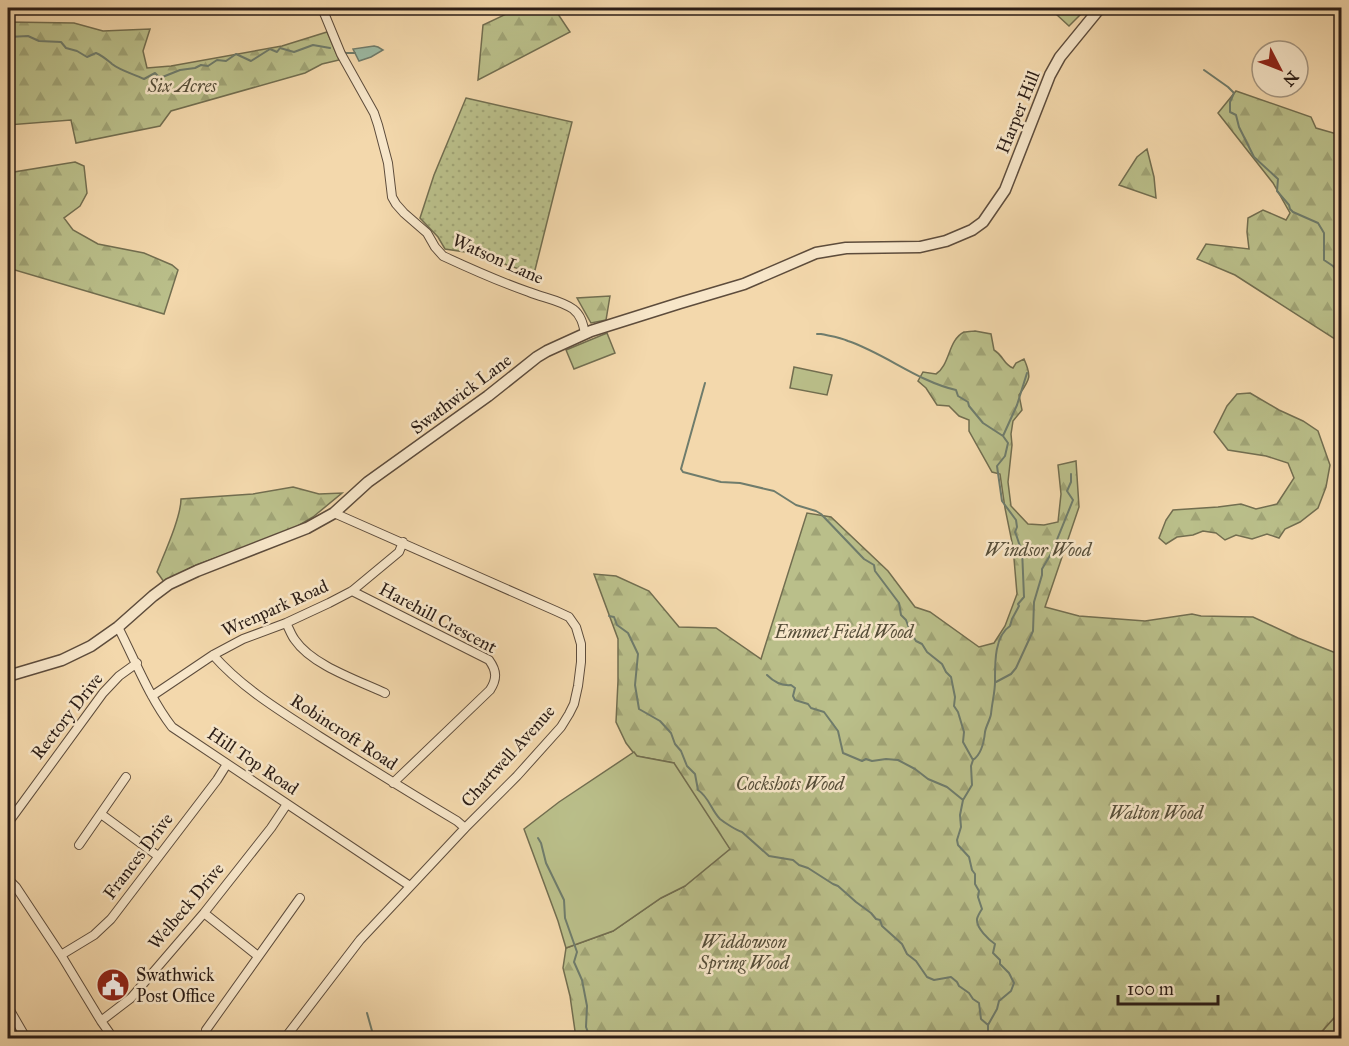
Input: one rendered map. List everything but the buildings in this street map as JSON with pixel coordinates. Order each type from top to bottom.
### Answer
[{"type":"street","name":"Watson Lane","points":[[322,8],[341,54],[374,113],[388,163],[392,197],[396,204],[427,233],[443,256],[572,309],[583,322],[585,333]]},
{"type":"street","name":"Harper Hill","points":[[972,230],[983,222],[1005,190],[1050,75],[1060,57],[1100,8]]},
{"type":"street","name":"Swathwick Lane","points":[[8,676],[62,660],[91,646],[118,627],[169,584],[307,528],[334,513],[368,482],[488,396],[537,357],[585,333],[744,284],[816,253],[846,248],[920,247],[946,241],[972,230]]},
{"type":"street","name":"Chartwell Avenue","points":[[285,1038],[360,940],[561,727],[574,704],[581,662],[581,644],[576,627],[569,617],[334,513]]},
{"type":"street","name":"Wrenpark Road","points":[[152,696],[243,639],[352,591],[399,552],[403,542]]},
{"type":"street","name":"Harehill Crescent","points":[[352,591],[489,660],[494,667],[495,681],[490,690],[393,783]]},
{"type":"street","points":[[286,622],[294,639],[318,662],[385,693]]},
{"type":"street","name":"Hill Top Road","points":[[118,627],[152,696],[172,727],[410,886]]},
{"type":"street","name":"Robincroft Road","points":[[213,656],[254,694],[465,828]]},
{"type":"street","name":"Rectory Drive","points":[[8,823],[103,693],[119,676],[136,663]]},
{"type":"street","name":"Frances Drive","points":[[61,955],[94,935],[111,919],[228,764]]},
{"type":"street","points":[[79,845],[126,777]]},
{"type":"street","name":"Welbeck Drive","points":[[101,1021],[131,998],[204,913],[271,828],[287,804]]},
{"type":"street","points":[[101,814],[158,856]]},
{"type":"street","points":[[8,879],[16,887],[61,955],[113,1038]]},
{"type":"street","points":[[206,1030],[300,898]]},
{"type":"street","points":[[204,913],[258,956]]},
{"type":"street","points":[[8,1007],[26,1038]]},
{"type":"green space","points":[[519,8],[554,8],[570,32],[478,80],[483,25]]},
{"type":"green space","points":[[1062,8],[1087,8],[1069,26],[1056,14]]},
{"type":"green space","name":"Six Acres","points":[[8,22],[74,23],[103,31],[150,29],[143,51],[147,68],[171,66],[282,46],[327,32],[339,60],[322,64],[305,73],[171,111],[160,126],[76,143],[71,120],[8,125]]},
{"type":"green space","points":[[1236,91],[1250,96],[1250,99],[1259,99],[1311,117],[1316,128],[1337,134],[1338,235],[1342,248],[1341,343],[1235,275],[1197,259],[1206,244],[1249,249],[1248,218],[1263,210],[1286,220],[1290,213],[1273,183],[1218,113]]},
{"type":"green space","points":[[466,98],[572,122],[534,274],[472,253],[445,249],[438,237],[420,218],[434,175]]},
{"type":"green space","points":[[1147,149],[1154,177],[1156,198],[1119,185],[1137,157]]},
{"type":"green space","points":[[75,162],[84,166],[87,193],[80,206],[64,218],[73,230],[98,244],[144,253],[178,270],[164,314],[8,268],[8,173]]},
{"type":"green space","points":[[610,296],[606,320],[591,323],[577,298]]},
{"type":"green space","points":[[975,331],[991,334],[994,350],[1010,366],[1013,368],[1016,363],[1024,359],[1028,370],[1028,381],[1019,395],[1022,410],[1013,421],[1008,482],[1011,506],[1028,524],[1044,525],[1058,522],[1061,494],[1058,465],[1076,461],[1079,507],[1045,607],[1079,616],[1145,621],[1192,614],[1253,617],[1341,655],[1341,1010],[1316,1038],[576,1038],[563,968],[566,948],[613,931],[661,898],[685,886],[674,763],[636,756],[626,743],[616,722],[618,639],[594,574],[616,576],[649,591],[679,627],[716,628],[761,659],[807,513],[831,517],[888,571],[915,607],[930,612],[979,647],[994,643],[1005,626],[1017,594],[1013,547],[1000,474],[992,472],[969,431],[969,420],[959,416],[949,406],[937,405],[926,388],[918,381],[923,372],[936,374],[941,370],[959,336],[964,332]]},
{"type":"green space","points":[[607,333],[615,353],[574,369],[566,350]]},
{"type":"green space","points":[[794,367],[832,375],[827,395],[790,388]]},
{"type":"green space","points":[[1250,393],[1318,431],[1330,465],[1326,487],[1318,508],[1300,522],[1285,529],[1279,538],[1267,534],[1252,539],[1236,535],[1225,540],[1216,533],[1203,531],[1177,537],[1166,544],[1159,538],[1173,510],[1241,504],[1256,509],[1277,504],[1294,478],[1288,463],[1266,456],[1228,450],[1214,432],[1227,406],[1237,394]]},
{"type":"green space","points":[[293,487],[319,494],[342,493],[313,517],[296,527],[196,565],[164,582],[157,572],[175,525],[181,499],[253,494]]},
{"type":"green space","points":[[634,752],[637,756],[674,763],[730,849],[685,886],[661,898],[613,931],[566,948],[524,829],[559,802]]},
{"type":"green space","points":[[1341,1010],[1341,1038],[1316,1038]]},
{"type":"shaded area","points":[[374,46],[383,50],[359,61],[353,49]]},
{"type":"waterway","points":[[8,37],[28,36],[39,41],[61,42],[66,48],[87,57],[96,53],[103,56],[119,69],[144,79],[155,73],[160,78],[180,70],[201,65],[208,66],[217,60],[226,61],[236,54],[251,61],[270,49],[277,52],[280,48],[294,52],[313,45],[330,48]]},
{"type":"waterway","points":[[344,51],[355,53]]},
{"type":"waterway","points":[[1204,70],[1234,93],[1230,102],[1230,112],[1236,115],[1239,127],[1254,157],[1278,179],[1277,191],[1290,209],[1318,223],[1324,233],[1324,260],[1333,266],[1342,277]]},
{"type":"waterway","points":[[817,334],[862,346],[915,374],[956,390],[958,396],[968,402],[983,423],[1003,436],[1008,443],[1005,456],[997,466],[1002,501],[1016,520],[1015,532],[1022,549],[1024,597],[1018,604],[1010,626],[998,644],[991,714],[982,748],[973,760]]},
{"type":"waterway","points":[[1003,436],[1017,405],[1027,373]]},
{"type":"waterway","points":[[705,383],[681,469],[683,472],[721,482],[740,483],[774,491],[796,505],[821,514],[864,559],[874,565],[875,571],[899,603],[901,615],[906,620],[916,641],[942,664],[951,677],[955,697],[954,706],[964,732],[963,742],[973,760],[972,785],[963,800],[958,845],[969,857],[975,874],[975,884],[979,891],[978,897],[982,909],[977,922],[986,937],[995,944],[993,953],[1014,983],[1011,991],[999,1001],[985,1038]]},
{"type":"waterway","points":[[996,682],[1011,674],[1016,668],[1033,631],[1034,602],[1042,569],[1052,552],[1073,500],[1067,491],[1071,482],[1071,474]]},
{"type":"waterway","points":[[609,616],[614,617],[617,625],[628,633],[638,654],[635,685],[639,709],[660,721],[671,733],[687,766],[695,774],[698,790],[705,796],[720,819],[742,832],[769,856],[793,860],[838,886],[880,920],[882,926],[902,944],[907,954],[916,961],[927,977],[934,980],[951,977],[969,993],[979,1003],[981,1019],[988,1025]]},
{"type":"waterway","points":[[767,675],[778,683],[795,688],[793,696],[795,700],[824,712],[838,731],[843,753],[862,761],[866,759],[872,761],[898,760],[928,779],[947,787],[963,800]]},
{"type":"waterway","points":[[538,838],[546,863],[564,900],[565,918],[577,952],[574,962],[582,980],[587,1006],[586,1027],[590,1038]]},
{"type":"waterway","points":[[367,1013],[374,1038]]},
{"type":"place","name":"Swathwick Post Office","points":[[113,985]]},
{"type":"park label","name":"Windsor Wood","points":[[1038,550]]},
{"type":"park label","name":"Emmet Field Wood","points":[[844,632]]},
{"type":"park label","name":"Cockshots Wood","points":[[790,784]]},
{"type":"park label","name":"Walton Wood","points":[[1156,813]]},
{"type":"park label","name":"Widdowson Spring Wood","points":[[744,952]]}]
